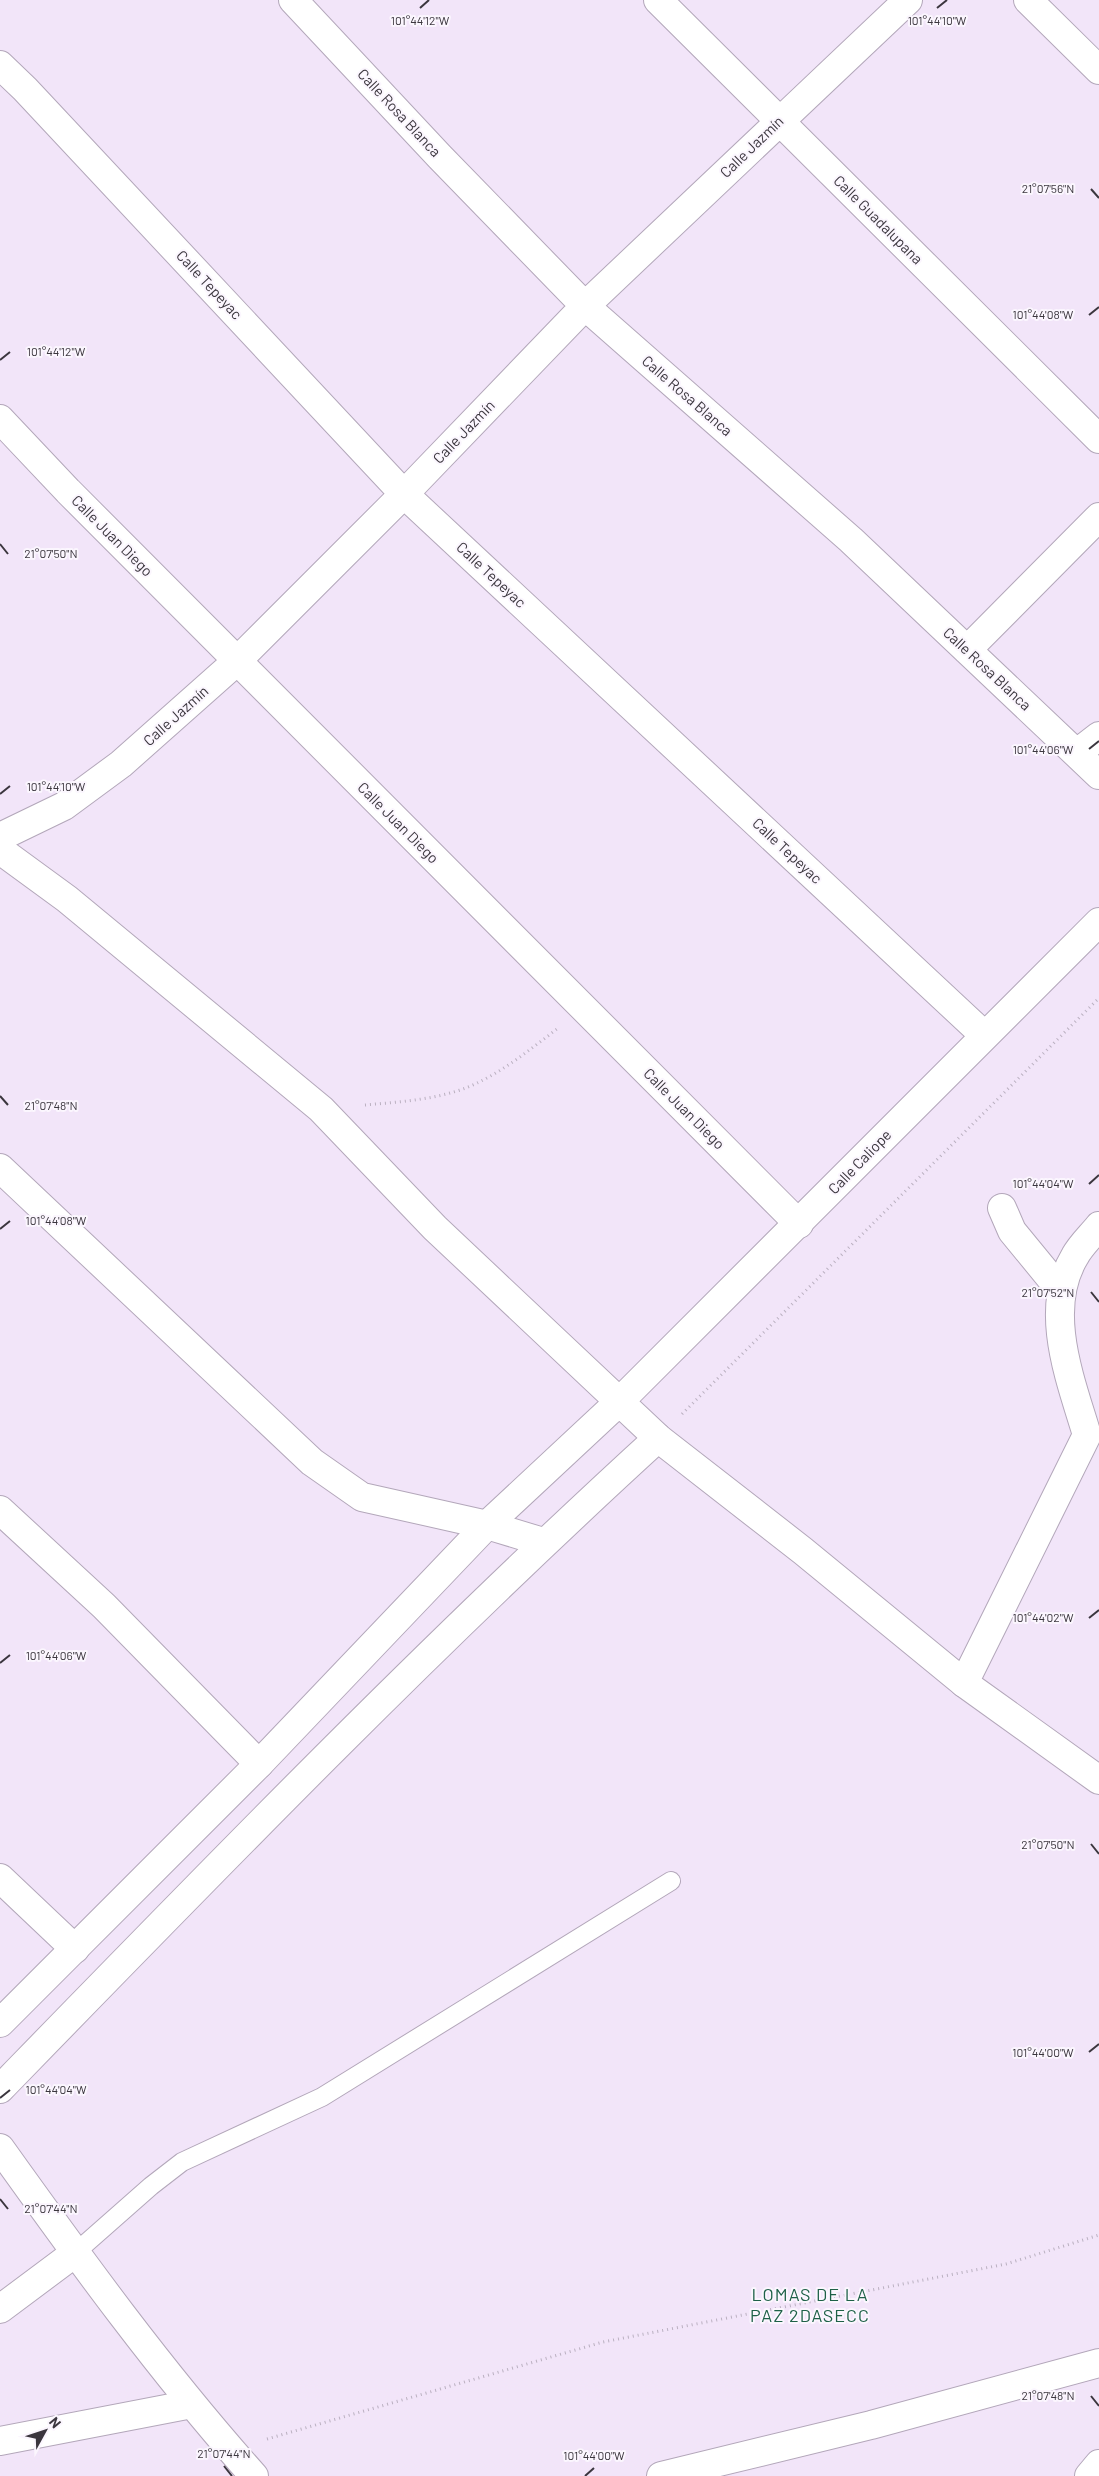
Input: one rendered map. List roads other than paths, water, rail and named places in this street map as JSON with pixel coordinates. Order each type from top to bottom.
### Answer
[{"type":"street","name":"Calle Rosa Blanca","points":[[293,0],[440,157],[585,306],[851,540],[1099,775]]},
{"type":"street","name":"Calle Guadalupana","points":[[658,0],[778,122],[1099,439]]},
{"type":"street","name":"Calle Jazmín","points":[[0,837],[64,806],[122,764],[237,661],[404,494],[585,306],[908,0]]},
{"type":"street","points":[[1028,0],[1099,70]]},
{"type":"street","name":"Calle Tepeyac","points":[[0,65],[25,89],[404,494],[984,1035]]},
{"type":"street","name":"Calle Juan Diego","points":[[0,419],[68,491],[799,1224]]},
{"type":"street","points":[[967,650],[1099,517]]},
{"type":"street","points":[[1077,753],[1099,736]]},
{"type":"street","points":[[0,850],[66,899],[321,1109],[435,1228],[658,1438],[803,1552],[964,1683],[1099,1780]]},
{"type":"street","name":"Calle Caliope","points":[[0,2023],[259,1764],[487,1525],[620,1401],[1099,922]]},
{"type":"street","points":[[0,1168],[312,1462],[362,1497],[487,1525],[543,1542]]},
{"type":"street","points":[[1002,1208],[1012,1231],[1062,1292]]},
{"type":"street","points":[[964,1683],[1093,1439],[1059,1328],[1062,1292],[1074,1257],[1099,1226]]},
{"type":"street","points":[[0,2089],[291,1790],[543,1542],[658,1438]]},
{"type":"street","points":[[0,1510],[104,1606],[259,1764]]},
{"type":"street","points":[[2,1885],[75,1949]]},
{"type":"street","points":[[0,2148],[75,2253],[192,2404],[254,2476]]},
{"type":"street","points":[[0,2309],[75,2253]]},
{"type":"street","points":[[662,2476],[871,2425],[1099,2362]]},
{"type":"street","points":[[0,2441],[192,2404]]},
{"type":"street","points":[[1089,2476],[1099,2464]]},
{"type":"lane","points":[[75,2253],[151,2186],[182,2162],[322,2097],[671,1882]]},
{"type":"district","name":"LOMAS DE LA PAZ 2DASECC","points":[[810,2305]]}]
